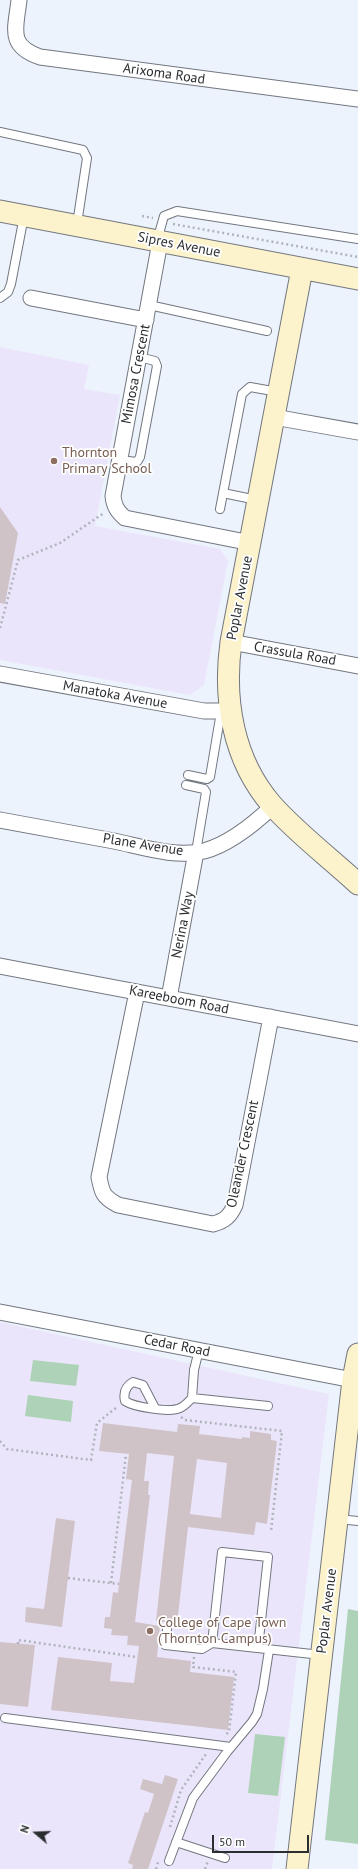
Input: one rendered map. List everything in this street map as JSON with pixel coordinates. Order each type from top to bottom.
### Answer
[{"type":"street","name":"Arixoma Road","points":[[19,0],[15,34],[20,45],[28,53],[40,57],[358,99]]},
{"type":"street","name":"Sipres Avenue","points":[[0,211],[358,279]]},
{"type":"street","name":"Mimosa Crescent","points":[[114,506],[113,496],[160,242]]},
{"type":"street","name":"Poplar Avenue","points":[[302,269],[231,642],[226,711],[246,764],[258,785],[273,806],[358,884]]},
{"type":"street","points":[[31,298],[146,320]]},
{"type":"street","points":[[274,417],[358,432]]},
{"type":"street","points":[[114,506],[125,518],[251,543]]},
{"type":"street","name":"Crassula Road","points":[[231,642],[358,666]]},
{"type":"street","name":"Manatoka Avenue","points":[[0,674],[204,711],[226,711]]},
{"type":"street","name":"Plane Avenue","points":[[0,820],[175,853],[196,852],[223,843],[257,821],[273,806]]},
{"type":"street","name":"Nerina Way","points":[[169,998],[196,852]]},
{"type":"street","name":"Kareeboom Road","points":[[0,966],[358,1034]]},
{"type":"street","name":"Oleander Crescent","points":[[137,992],[99,1177],[101,1190],[107,1199],[118,1205],[213,1224],[222,1222],[230,1215],[235,1205],[271,1018]]},
{"type":"street","name":"Cedar Road","points":[[0,1312],[353,1380]]},
{"type":"street","name":"Poplar Avenue","points":[[297,1869],[353,1380],[358,1354]]},
{"type":"lane","points":[[0,132],[84,150],[86,158],[76,226]]},
{"type":"lane","points":[[160,242],[160,230],[164,216],[177,212],[358,238]]},
{"type":"lane","points":[[0,298],[8,292],[11,284],[24,216]]},
{"type":"lane","points":[[149,305],[267,331]]},
{"type":"lane","points":[[220,509],[242,394],[250,387],[279,392]]},
{"type":"lane","points":[[223,493],[258,500]]},
{"type":"lane","points":[[188,775],[207,779],[210,777],[226,711]]},
{"type":"lane","points":[[186,785],[204,789],[206,792],[196,852]]},
{"type":"lane","points":[[192,1398],[194,1370],[198,1350]]},
{"type":"lane","points":[[155,1408],[147,1390],[138,1382],[133,1382],[126,1389],[124,1395],[126,1400],[137,1407],[166,1410],[178,1409],[192,1398],[268,1406]]},
{"type":"lane","points":[[337,1519],[358,1521]]},
{"type":"lane","points":[[212,1643],[222,1552],[268,1557],[258,1648]]},
{"type":"lane","points":[[167,1630],[165,1645],[202,1649],[212,1643],[321,1655]]},
{"type":"lane","points":[[169,1861],[193,1798],[231,1747],[252,1722],[260,1706],[269,1650]]},
{"type":"lane","points":[[5,1718],[231,1747]]},
{"type":"lane","points":[[176,1842],[225,1858]]},
{"type":"path","points":[[142,216],[155,218]]},
{"type":"path","points":[[169,223],[358,257]]},
{"type":"path","points":[[0,628],[9,601],[18,560],[60,543],[114,506]]},
{"type":"path","points":[[0,1441],[7,1448],[91,1460],[97,1423],[126,1400]]},
{"type":"path","points":[[178,1409],[181,1418],[185,1420],[282,1431],[271,1531]]},
{"type":"path","points":[[111,1583],[126,1454]]},
{"type":"path","points":[[68,1578],[119,1584]]},
{"type":"path","points":[[18,1644],[18,1640],[137,1657]]},
{"type":"shaded area","name":"Thornton Primary School","points":[[0,347],[89,365],[84,389],[120,395],[95,526],[220,549],[228,561],[204,685],[190,695],[0,660]]},
{"type":"shaded area","name":"College of Cape Town (Thornton Campus)","points":[[0,1322],[329,1394],[272,1869],[0,1869]]},
{"type":"green space","points":[[33,1360],[79,1365],[76,1386],[30,1381]]},
{"type":"green space","points":[[28,1395],[73,1401],[71,1422],[25,1416]]},
{"type":"green space","points":[[348,1609],[358,1611],[358,1844],[325,1840]]},
{"type":"green space","points":[[255,1734],[285,1737],[278,1796],[248,1793]]},
{"type":"building","points":[[0,507],[18,533],[5,604],[0,603]]},
{"type":"building","points":[[103,1423],[177,1432],[178,1424],[200,1426],[199,1434],[242,1439],[242,1437],[250,1438],[250,1431],[271,1434],[271,1440],[277,1441],[267,1524],[256,1522],[254,1535],[188,1527],[177,1624],[156,1621],[174,1456],[147,1453],[144,1481],[149,1481],[148,1495],[150,1495],[135,1622],[160,1626],[157,1657],[191,1661],[190,1672],[234,1677],[228,1730],[51,1710],[58,1657],[112,1663],[110,1681],[134,1683],[139,1646],[127,1645],[128,1636],[111,1635],[112,1629],[104,1628],[105,1617],[110,1617],[113,1592],[118,1593],[132,1480],[126,1479],[129,1454],[99,1451]],"holes":[[[197,1459],[227,1463],[221,1518],[190,1514]]]},
{"type":"building","points":[[56,1518],[75,1521],[62,1627],[25,1622],[26,1607],[44,1609]]},
{"type":"building","points":[[0,1642],[35,1645],[28,1707],[0,1704]]},
{"type":"building","points":[[165,1775],[178,1779],[148,1869],[132,1869],[133,1865],[128,1863],[145,1812],[148,1813],[154,1794],[140,1789],[143,1779],[162,1784]]},
{"type":"place","name":"Thornton Primary School","points":[[54,461]]},
{"type":"place","name":"College of Cape Town (Thornton Campus)","points":[[150,1631]]}]
